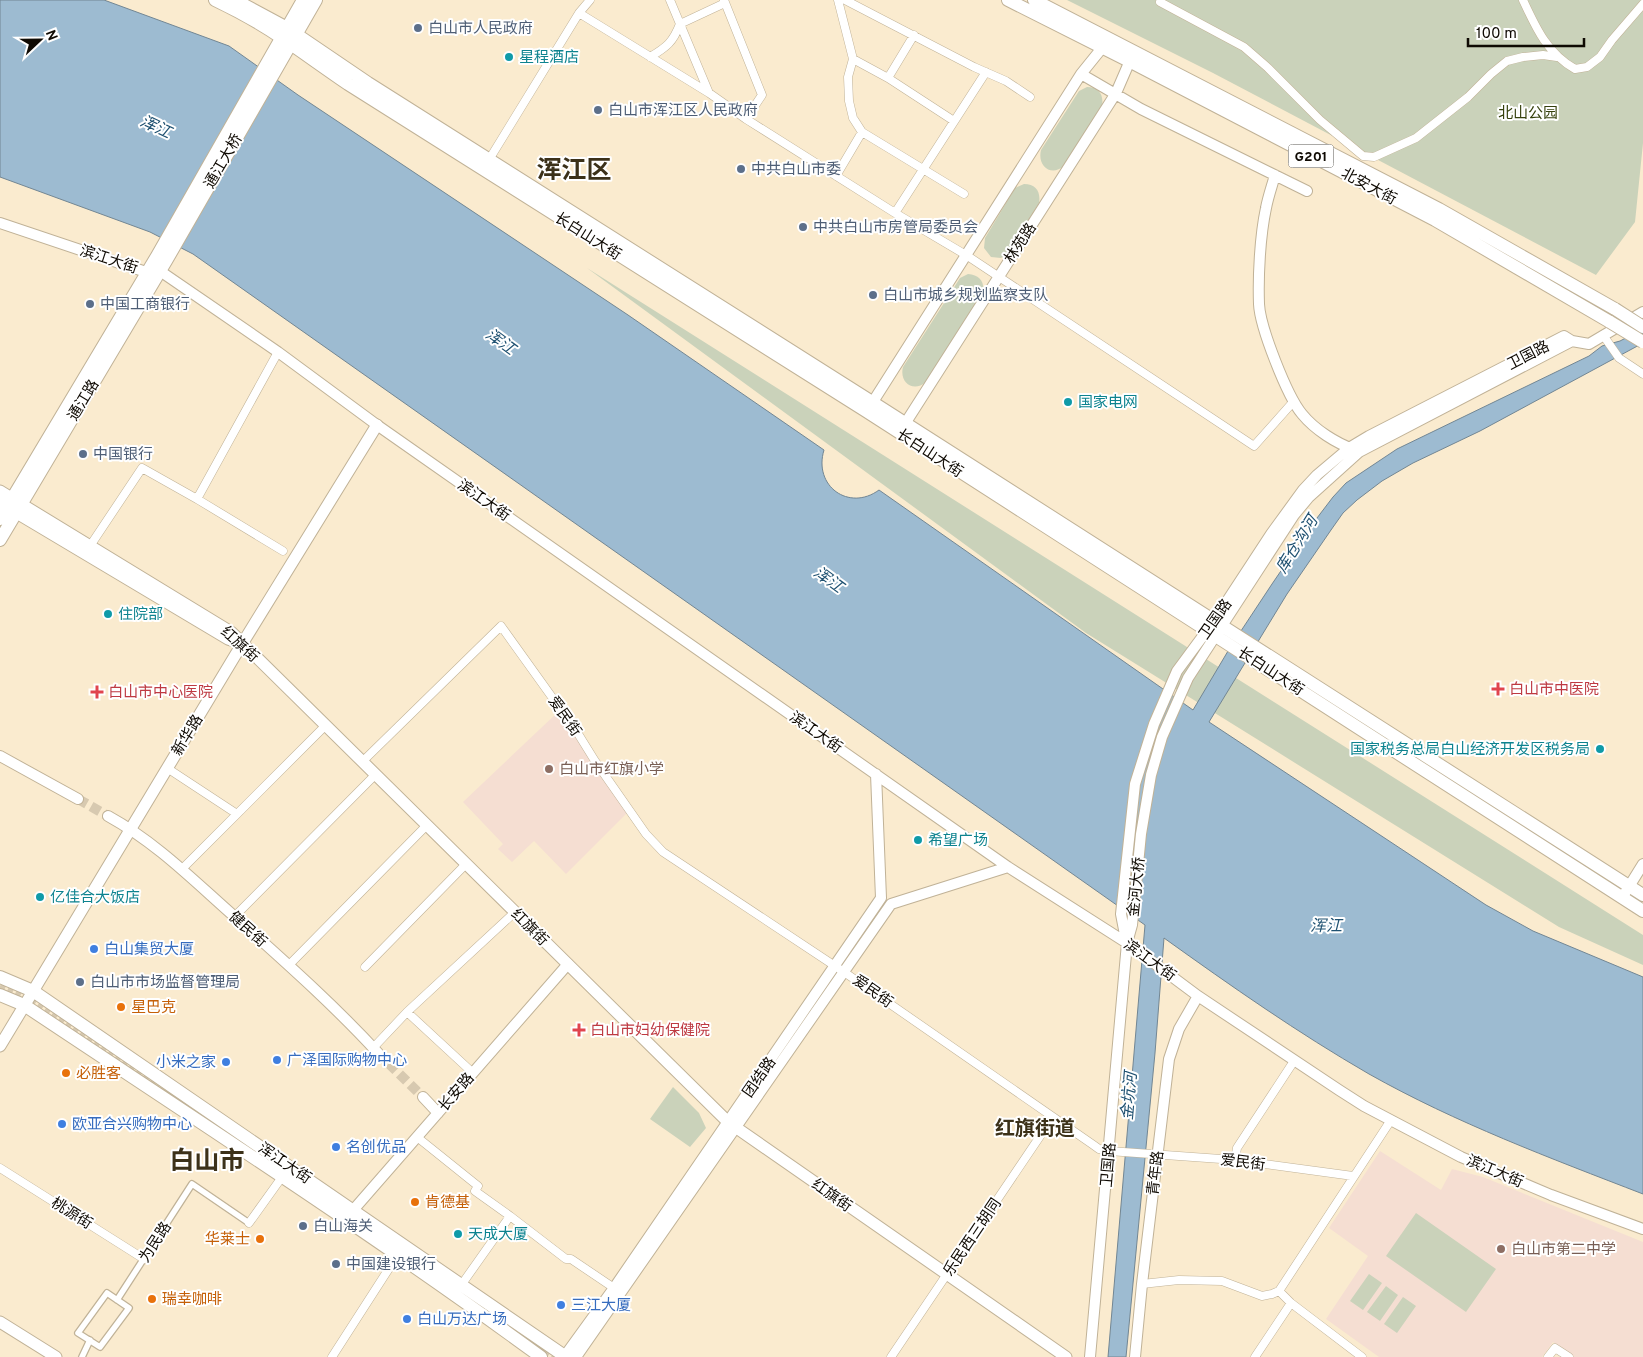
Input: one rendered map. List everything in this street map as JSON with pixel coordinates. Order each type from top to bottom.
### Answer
[{"type":"main road","name":"长白山大街","points":[[215,0],[288,36]]},
{"type":"main road","name":"长白山大街","points":[[235,0],[288,36],[314,62],[487,164],[902,428],[1626,892],[1639,908]]},
{"type":"main road","points":[[288,36],[304,0]]},
{"type":"main road","points":[[288,36],[316,0]]},
{"type":"main road","name":"北安大街","points":[[1008,0],[1106,43],[1439,209],[1615,309],[1643,327]]},
{"type":"main road","name":"北安大街","points":[[1034,0],[1106,43]]},
{"type":"main road","name":"通江大桥","points":[[161,263],[288,36]]},
{"type":"main road","name":"北安大街","points":[[1132,56],[1435,220],[1643,342]]},
{"type":"main road","name":"通江路","points":[[0,540],[11,505],[146,272],[161,263]]},
{"type":"main road","name":"通江路","points":[[0,519],[11,505],[161,263]]},
{"type":"main road","name":"新华路","points":[[0,1046],[242,644],[377,425]]},
{"type":"main road","name":"红旗街","points":[[0,491],[11,505],[90,546],[231,632],[732,1125],[1066,1357]]},
{"type":"main road","points":[[11,505],[228,639],[242,644]]},
{"type":"main road","name":"长白山大街","points":[[1626,892],[1642,893]]},
{"type":"main road","name":"浑江大街","points":[[0,977],[33,991],[349,1215],[397,1256],[456,1295],[541,1357]]},
{"type":"main road","name":"浑江大街","points":[[0,995],[24,1005],[282,1177],[349,1215],[462,1284],[567,1357]]},
{"type":"main road","points":[[0,1322],[56,1357]]},
{"type":"street","points":[[487,164],[579,13],[590,0]]},
{"type":"street","points":[[670,0],[709,93]]},
{"type":"street","points":[[838,0],[853,59],[848,77],[849,101],[853,118],[862,132],[964,194]]},
{"type":"street","points":[[845,0],[1006,81],[1030,97]]},
{"type":"street","points":[[1524,0],[1534,24],[1550,49],[1575,69],[1587,67],[1600,57],[1643,4]]},
{"type":"street","points":[[650,57],[667,47],[675,36],[680,24],[724,2],[762,95],[746,119]]},
{"type":"street","points":[[1160,2],[1244,48],[1267,67],[1310,111],[1363,156],[1374,157],[1416,138],[1463,102],[1507,61],[1543,55],[1558,57]]},
{"type":"street","points":[[579,13],[709,93],[746,119],[836,176],[966,255],[1254,446],[1294,401]]},
{"type":"street","points":[[888,78],[914,34]]},
{"type":"street","points":[[869,407],[1081,74],[1106,43]]},
{"type":"street","name":"林苑路","points":[[902,428],[1116,93],[1132,56]]},
{"type":"street","points":[[853,59],[888,78],[954,122]]},
{"type":"street","points":[[896,213],[986,72]]},
{"type":"street","points":[[1081,74],[1141,109],[1307,191]]},
{"type":"street","points":[[836,176],[862,132]]},
{"type":"street","points":[[1276,175],[1266,209],[1262,243],[1259,306],[1267,336],[1294,401],[1302,414],[1317,429],[1354,450]]},
{"type":"street","name":"滨江大街","points":[[0,223],[146,272]]},
{"type":"street","name":"滨江大街","points":[[161,263],[377,425],[1008,867],[1127,943],[1198,996],[1294,1061],[1364,1106],[1461,1157],[1643,1229]]},
{"type":"street","points":[[1643,312],[1605,338],[1619,358],[1643,374]]},
{"type":"street","name":"卫国路","points":[[1177,671],[1214,628],[1308,497],[1369,436],[1564,336],[1572,341],[1589,344],[1605,338]]},
{"type":"street","points":[[197,499],[278,352]]},
{"type":"street","points":[[90,546],[142,468],[283,551]]},
{"type":"street","name":"爱民街","points":[[363,761],[501,626],[577,732],[646,834],[663,852],[840,969],[1099,1149],[1235,1160],[1352,1176]]},
{"type":"street","name":"卫国路","points":[[1188,678],[1214,628]]},
{"type":"street","name":"金河大桥","points":[[1127,943],[1121,914],[1135,784],[1154,724],[1177,671]]},
{"type":"street","name":"金河大桥","points":[[1127,943],[1132,925],[1141,834],[1151,775],[1162,737],[1188,678]]},
{"type":"street","points":[[183,868],[326,725]]},
{"type":"street","points":[[0,756],[78,799]]},
{"type":"street","points":[[168,768],[237,814]]},
{"type":"street","points":[[234,917],[376,774]]},
{"type":"street","points":[[876,774],[881,898],[891,904],[1008,867]]},
{"type":"street","name":"健民街","points":[[108,816],[131,828],[183,868],[234,917],[289,965],[376,1051]]},
{"type":"street","points":[[289,965],[427,825]]},
{"type":"street","points":[[365,967],[466,864]]},
{"type":"street","points":[[1626,892],[1643,864]]},
{"type":"street","points":[[1639,908],[1642,893]]},
{"type":"street","name":"团结路","points":[[840,969],[881,898]]},
{"type":"street","name":"团结路","points":[[567,1357],[840,969],[891,904]]},
{"type":"street","points":[[376,1051],[407,1012],[515,912]]},
{"type":"street","name":"卫国路","points":[[1090,1357],[1114,1151],[1127,943]]},
{"type":"street","name":"长安路","points":[[349,1215],[568,964]]},
{"type":"street","name":"青年路","points":[[1135,1357],[1155,1154],[1169,1059],[1180,1029],[1198,996]]},
{"type":"street","points":[[407,1012],[473,1073]]},
{"type":"street","points":[[1235,1160],[1237,1148],[1294,1061]]},
{"type":"street","points":[[423,1097],[438,1113]]},
{"type":"street","name":"乐民西三胡同","points":[[891,1357],[1053,1117]]},
{"type":"street","points":[[1142,1284],[1179,1280],[1222,1282],[1262,1296],[1279,1291],[1352,1176],[1391,1120]]},
{"type":"street","name":"团结路","points":[[567,1357],[614,1288],[732,1125]]},
{"type":"street","points":[[417,1137],[478,1186],[475,1191],[566,1259],[572,1259],[614,1288]]},
{"type":"street","name":"桃源街","points":[[0,1168],[144,1258]]},
{"type":"street","points":[[249,1223],[282,1177]]},
{"type":"street","name":"为民路","points":[[117,1300],[192,1184],[249,1223]]},
{"type":"street","points":[[462,1284],[510,1216]]},
{"type":"street","points":[[332,1357],[397,1256]]},
{"type":"street","points":[[1279,1291],[1291,1303],[1360,1356]]},
{"type":"street","points":[[107,1293],[117,1300],[129,1308],[100,1347],[78,1333],[107,1293]]},
{"type":"street","points":[[1255,1357],[1291,1303]]},
{"type":"street","points":[[82,1357],[90,1340]]},
{"type":"street","points":[[1548,1357],[1555,1348],[1569,1357]]},
{"type":"shaded area","name":"白山市红旗小学","points":[[558,712],[629,811],[566,874],[534,841],[512,862],[498,849],[503,844],[463,802]]},
{"type":"shaded area","name":"白山市第二中学","points":[[1380,1151],[1441,1190],[1452,1169],[1483,1177],[1643,1242],[1643,1357],[1574,1357],[1553,1342],[1542,1357],[1379,1357],[1326,1319],[1368,1256],[1329,1228]]},
{"type":"green space","name":"北山公园","points":[[1067,0],[1643,0],[1643,143],[1635,222],[1596,275],[1213,73]]},
{"type":"green space","points":[[1087,87],[1095,88],[1100,92],[1102,106],[1064,166],[1059,169],[1050,170],[1041,161],[1041,150],[1079,91]]},
{"type":"green space","points":[[1024,184],[1032,185],[1037,189],[1039,203],[1008,254],[1001,258],[991,257],[984,248],[985,238],[1015,188]]},
{"type":"green space","points":[[587,268],[1643,935],[1643,965],[1559,927],[1086,633]]},
{"type":"green space","points":[[968,274],[976,276],[981,280],[983,294],[926,382],[916,386],[908,384],[903,377],[903,367],[960,278]]},
{"type":"green space","points":[[673,1087],[699,1113],[706,1128],[690,1147],[650,1119]]},
{"type":"green space","points":[[1416,1213],[1496,1269],[1466,1312],[1386,1256]]},
{"type":"green space","points":[[1369,1274],[1382,1283],[1363,1310],[1350,1301]]},
{"type":"green space","points":[[1386,1286],[1398,1295],[1380,1321],[1367,1312]]},
{"type":"green space","points":[[1403,1297],[1416,1306],[1397,1333],[1384,1324]]},
{"type":"water","name":"浑江","points":[[0,0],[104,0],[229,46],[298,95],[628,315],[824,450],[822,463],[824,475],[836,492],[846,497],[856,498],[868,496],[879,490],[1193,710],[1231,646],[1272,584],[1317,518],[1346,483],[1397,449],[1589,356],[1602,346],[1620,341],[1643,329],[1643,343],[1480,431],[1413,463],[1382,481],[1357,500],[1343,513],[1287,594],[1209,722],[1486,905],[1533,931],[1643,977],[1643,1194],[1504,1139],[1402,1092],[1291,1026],[1164,938],[1126,1357],[1108,1357],[1145,925],[193,254],[150,232],[0,177]]},
{"type":"tunnel","points":[[78,799],[108,816]]},
{"type":"tunnel","points":[[0,986],[30,999],[159,1085]]},
{"type":"tunnel","points":[[378,1053],[423,1097]]},
{"type":"tunnel","points":[[496,1317],[553,1357]]},
{"type":"place","name":"白山市人民政府","points":[[418,28]]},
{"type":"place","name":"星程酒店","points":[[509,57]]},
{"type":"place","name":"白山市浑江区人民政府","points":[[598,110]]},
{"type":"place","name":"中共白山市委","points":[[741,169]]},
{"type":"place","name":"中共白山市房管局委员会","points":[[803,227]]},
{"type":"place","name":"白山市城乡规划监察支队","points":[[873,295]]},
{"type":"place","name":"中国工商银行","points":[[90,304]]},
{"type":"place","name":"国家电网","points":[[1068,402]]},
{"type":"place","name":"中国银行","points":[[83,454]]},
{"type":"place","name":"住院部","points":[[108,614]]},
{"type":"place","name":"白山市中医院","points":[[1498,689]]},
{"type":"place","name":"白山市中心医院","points":[[97,692]]},
{"type":"place","name":"国家税务总局白山经济开发区税务局","points":[[1600,749]]},
{"type":"place","name":"白山市红旗小学","points":[[549,769]]},
{"type":"place","name":"希望广场","points":[[918,840]]},
{"type":"place","name":"亿佳合大饭店","points":[[40,897]]},
{"type":"place","name":"白山集贸大厦","points":[[94,949]]},
{"type":"place","name":"白山市市场监督管理局","points":[[80,982]]},
{"type":"place","name":"星巴克","points":[[121,1007]]},
{"type":"place","name":"白山市妇幼保健院","points":[[579,1030]]},
{"type":"place","name":"广泽国际购物中心","points":[[277,1060]]},
{"type":"place","name":"小米之家","points":[[226,1062]]},
{"type":"place","name":"必胜客","points":[[66,1073]]},
{"type":"place","name":"欧亚合兴购物中心","points":[[62,1124]]},
{"type":"place","name":"名创优品","points":[[336,1147]]},
{"type":"place","name":"肯德基","points":[[415,1202]]},
{"type":"place","name":"白山海关","points":[[303,1226]]},
{"type":"place","name":"天成大厦","points":[[458,1234]]},
{"type":"place","name":"华莱士","points":[[260,1239]]},
{"type":"place","name":"白山市第二中学","points":[[1501,1249]]},
{"type":"place","name":"中国建设银行","points":[[336,1264]]},
{"type":"place","name":"瑞幸咖啡","points":[[152,1299]]},
{"type":"place","name":"三江大厦","points":[[561,1305]]},
{"type":"place","name":"白山万达广场","points":[[407,1319]]},
{"type":"district","name":"浑江区","points":[[574,169]]},
{"type":"district","name":"红旗街道","points":[[1035,1128]]},
{"type":"district","name":"白山市","points":[[207,1160]]},
{"type":"water label","name":"库仓沟河","points":[[1296,544]]},
{"type":"water label","name":"金坑河","points":[[1128,1096]]}]
